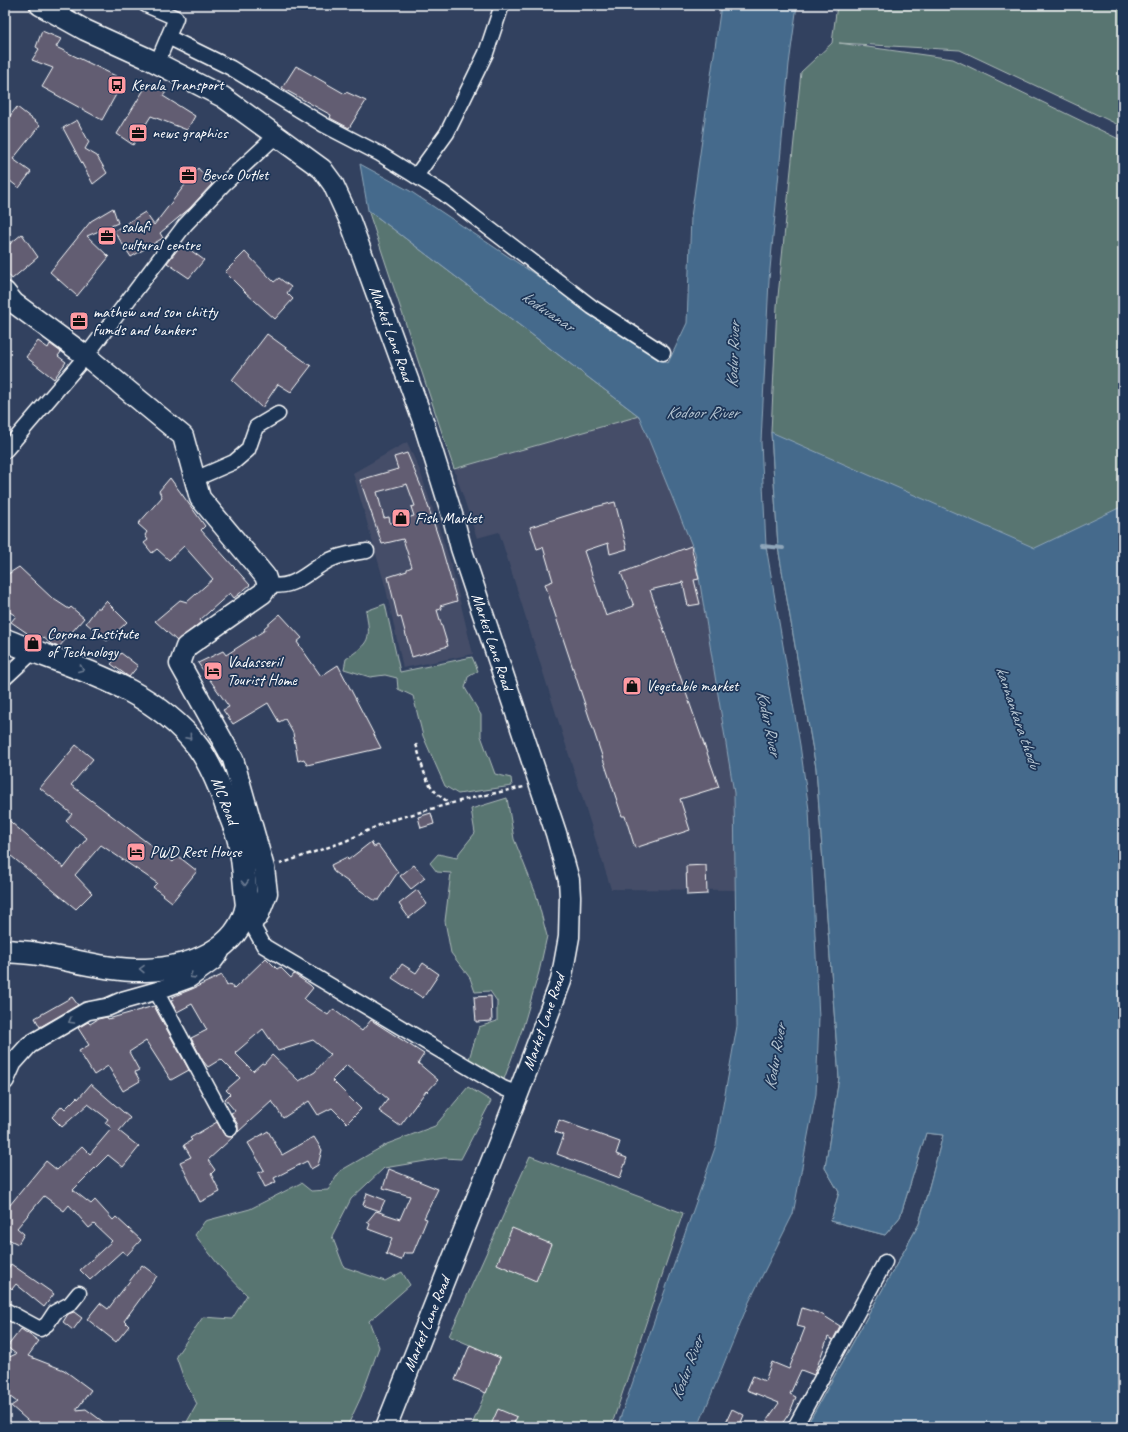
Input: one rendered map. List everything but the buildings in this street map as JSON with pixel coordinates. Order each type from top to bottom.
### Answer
[{"type":"highway","name":"MC Road","points":[[5,640],[96,675],[151,703],[170,717],[199,748],[219,788],[239,840],[247,904],[252,915]]},
{"type":"highway","points":[[5,951],[36,953],[103,967],[146,970],[188,962],[213,953],[230,940],[252,915]]},
{"type":"main road","name":"Market Lane Road","points":[[40,5],[85,30],[157,63],[224,97],[276,136],[308,157],[322,169],[333,184],[350,221],[422,418],[461,548],[569,880],[570,924],[561,981],[518,1094],[386,1427]]},
{"type":"main road","points":[[5,292],[14,303],[86,356],[183,436],[200,498],[265,576],[268,585],[263,593],[186,647],[180,664],[233,759],[264,868],[267,893],[252,915]]},
{"type":"street","points":[[146,5],[176,18],[157,63]]},
{"type":"street","points":[[416,176],[447,132],[486,53],[502,5]]},
{"type":"street","points":[[168,37],[231,68],[324,125],[380,154],[443,193],[592,307],[663,353]]},
{"type":"street","points":[[5,451],[86,356],[185,225],[225,183],[276,136]]},
{"type":"street","points":[[195,479],[234,462],[248,450],[256,427],[278,414]]},
{"type":"street","points":[[268,585],[279,586],[295,582],[327,561],[352,553],[367,551]]},
{"type":"street","points":[[5,678],[34,651]]},
{"type":"street","points":[[252,915],[254,928],[264,946],[503,1088],[518,1094]]},
{"type":"street","points":[[5,1080],[13,1064],[29,1045],[87,1011],[108,1007],[124,1000],[156,991],[189,979],[214,961],[230,940]]},
{"type":"street","points":[[156,991],[230,1129]]},
{"type":"street","points":[[795,1427],[885,1262]]},
{"type":"street","points":[[5,1310],[40,1329],[47,1324],[55,1312],[70,1304],[79,1293]]},
{"type":"path","points":[[416,744],[428,785],[438,797],[450,804]]},
{"type":"path","points":[[264,868],[295,860],[346,842],[388,821],[450,804],[539,784]]},
{"type":"shaded area","name":"Vegetable market","points":[[639,416],[695,553],[734,793],[736,890],[611,889],[499,532],[477,538],[454,469]]},
{"type":"shaded area","name":"Fish Market","points":[[407,442],[420,471],[451,564],[473,654],[403,668],[386,589],[353,473]]},
{"type":"green space","points":[[837,5],[1123,5],[1123,127],[960,50],[839,43],[953,59],[1123,141],[1123,1427],[806,1427],[919,1224],[943,1135],[926,1133],[900,1217],[885,1235],[831,1221],[839,1192],[825,1168],[839,1078],[816,768],[778,547],[771,432],[777,306],[801,72],[832,43]]},
{"type":"green space","points":[[368,210],[639,416],[454,469]]},
{"type":"green space","points":[[385,604],[400,672],[472,657],[478,671],[468,677],[465,688],[481,715],[481,736],[495,774],[511,778],[512,786],[458,794],[445,786],[423,736],[413,696],[398,689],[397,678],[385,675],[370,677],[344,669],[346,659],[360,648],[367,640],[368,628],[366,611]]},
{"type":"green space","points":[[507,798],[514,839],[536,894],[547,936],[539,972],[523,1027],[503,1082],[468,1062],[479,1027],[497,1021],[497,1001],[490,991],[475,992],[470,978],[451,953],[445,921],[451,873],[437,872],[430,863],[438,854],[457,858],[459,853],[475,833],[471,809]]},
{"type":"green space","points":[[468,1087],[491,1101],[461,1159],[444,1158],[384,1168],[351,1199],[332,1236],[344,1267],[385,1281],[402,1272],[410,1285],[369,1321],[379,1347],[361,1397],[347,1427],[184,1427],[197,1404],[184,1379],[176,1356],[203,1317],[232,1319],[247,1295],[221,1268],[195,1235],[205,1221],[250,1209],[301,1183],[311,1191],[328,1190],[340,1171],[387,1144],[435,1126]]},
{"type":"green space","points":[[530,1156],[683,1213],[611,1427],[471,1427],[500,1358],[449,1336]]},
{"type":"water","name":"Kodoor River","points":[[721,5],[797,5],[789,64],[769,280],[761,442],[766,546],[800,745],[809,810],[819,1018],[816,1094],[793,1214],[749,1302],[698,1427],[617,1427],[716,1145],[737,1026],[734,793],[695,553],[639,416],[368,210],[360,164],[410,191],[668,363],[687,323],[691,217]]},
{"type":"water","points":[[771,432],[1035,548],[1123,506],[1123,1427],[806,1427],[919,1224],[943,1135],[926,1133],[900,1217],[885,1235],[831,1221],[839,1192],[825,1168],[839,1078],[816,768],[778,547]]},
{"type":"waterway","name":"kannankara thodu","points":[[762,546],[783,548]]},
{"type":"place","name":"Kerala Transport","points":[[117,85]]},
{"type":"place","name":"news graphics","points":[[138,133]]},
{"type":"place","name":"Bevco Outlet","points":[[188,175]]},
{"type":"place","name":"salafi cultural centre","points":[[107,236]]},
{"type":"place","name":"mathew and son chitty fumds and bankers","points":[[79,321]]},
{"type":"place","name":"Fish Market","points":[[401,518]]},
{"type":"place","name":"Corona Institute of Technology","points":[[33,643]]},
{"type":"place","name":"Vadasseril Tourist Home","points":[[213,671]]},
{"type":"place","name":"Vegetable market","points":[[632,686]]},
{"type":"place","name":"PWD Rest House","points":[[136,852]]},
{"type":"water label","name":"koduvanar","points":[[548,311]]},
{"type":"water label","name":"Kodur River","points":[[733,355]]},
{"type":"water label","name":"Kodur River","points":[[769,723]]},
{"type":"water label","name":"Kodur River","points":[[775,1057]]},
{"type":"water label","name":"Kodur River","points":[[687,1368]]}]
